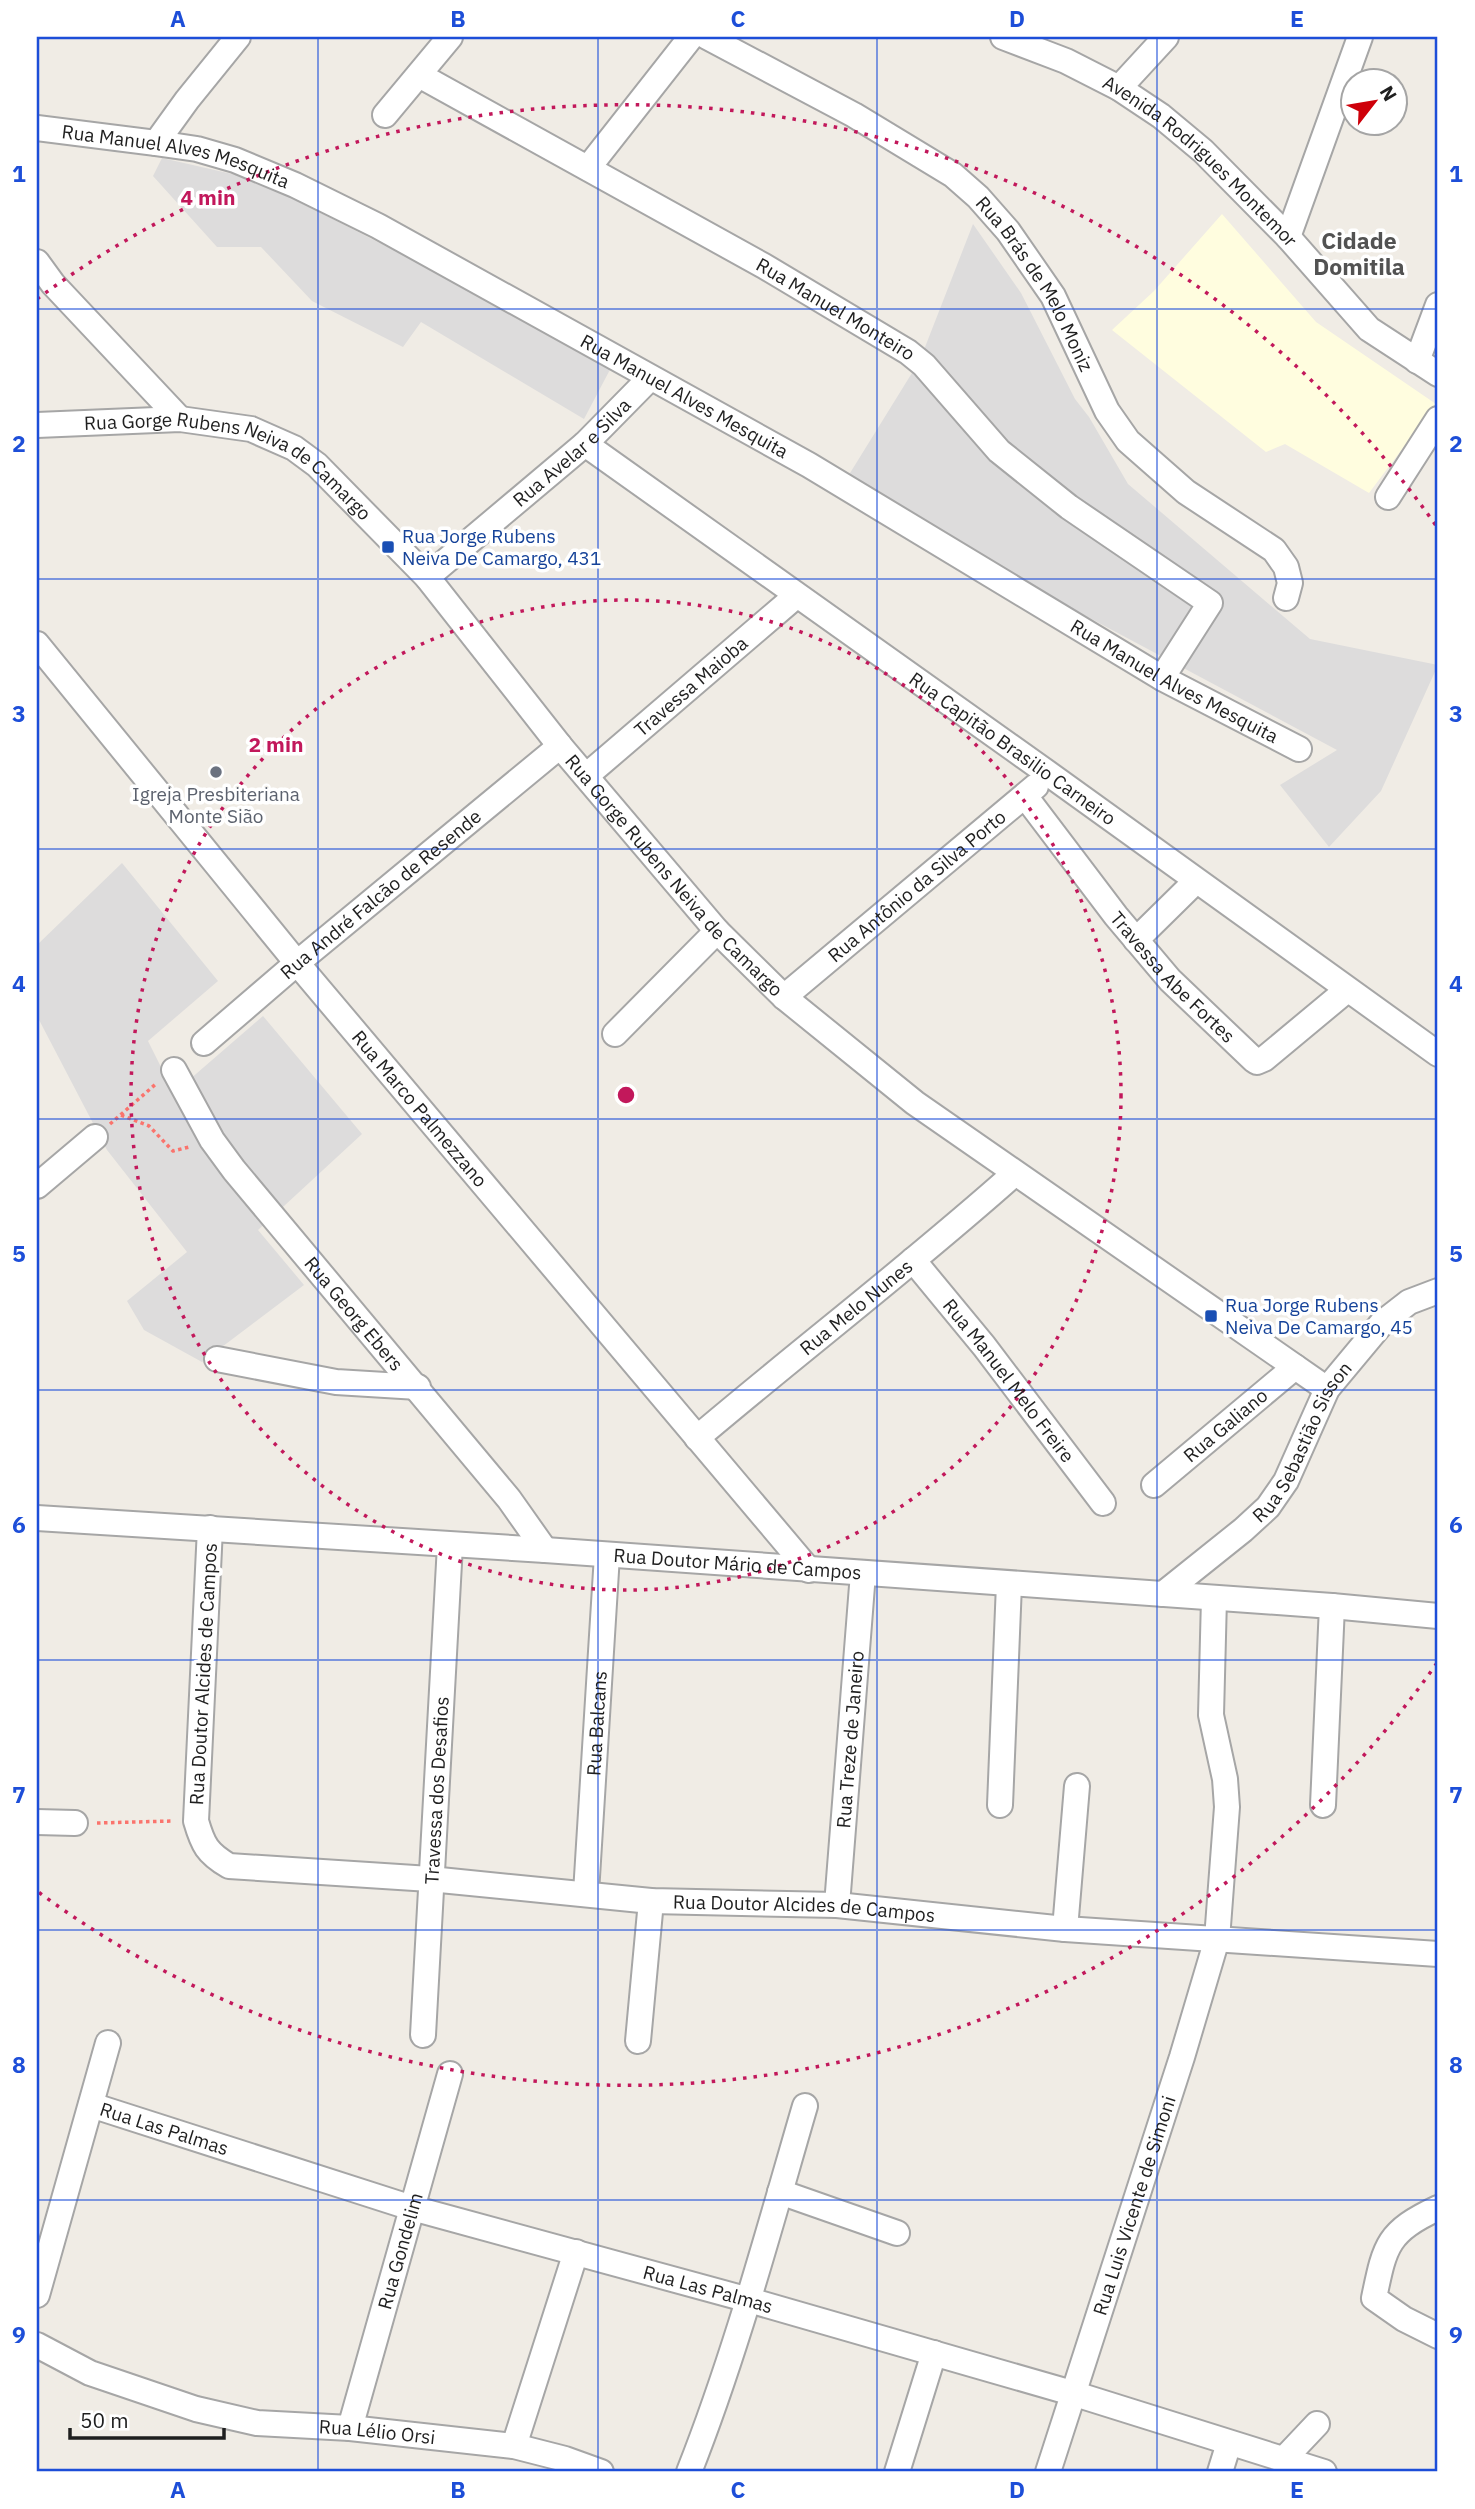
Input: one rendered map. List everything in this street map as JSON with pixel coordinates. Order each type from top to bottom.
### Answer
[{"type":"street","points":[[156,143],[238,37]]},
{"type":"street","points":[[385,115],[450,37]]},
{"type":"street","points":[[588,168],[691,37]]},
{"type":"street","name":"Rua Brás de Melo Moniz","points":[[707,37],[854,115],[953,174],[978,197],[1008,231],[1054,296],[1107,411],[1128,441],[1186,492],[1273,550],[1286,567],[1290,583],[1286,598]]},
{"type":"street","points":[[1119,88],[1166,37]]},
{"type":"street","points":[[1288,237],[1360,37]]},
{"type":"street","name":"Avenida Rodrigues Montemor","points":[[1013,38],[1119,88],[1161,116],[1203,152],[1288,237],[1369,329],[1438,374]]},
{"type":"street","name":"Rua Manuel Monteiro","points":[[419,75],[764,266],[908,352],[924,365],[999,451],[1069,507],[1210,603],[1162,678]]},
{"type":"street","name":"Rua Manuel Alves Mesquita","points":[[37,128],[197,149],[235,160],[295,185],[378,226],[809,465],[1162,678],[1299,749]]},
{"type":"street","points":[[37,262],[45,285],[180,419]]},
{"type":"street","points":[[1417,361],[1438,305]]},
{"type":"street","name":"Rua Avelar e Silva","points":[[427,577],[585,444],[650,378]]},
{"type":"street","name":"Rua Gorge Rubens Neiva de Camargo","points":[[37,425],[180,419],[251,429],[294,448],[333,480],[427,577],[560,746],[717,932],[784,997],[915,1103],[1327,1390]]},
{"type":"street","points":[[1388,497],[1438,419]]},
{"type":"street","name":"Rua Capitão Brasilio Carneiro","points":[[585,444],[1438,1054]]},
{"type":"street","name":"Travessa Maioba","points":[[586,776],[796,596]]},
{"type":"street","name":"Rua Marco Palmezzano","points":[[37,644],[297,963],[809,1570]]},
{"type":"street","name":"Rua André Falcão de Resende","points":[[204,1044],[297,963],[560,746]]},
{"type":"street","name":"Rua Antônio da Silva Porto","points":[[784,997],[1049,774]]},
{"type":"street","name":"Travessa Abe Fortes","points":[[1025,796],[1136,940],[1188,998],[1257,1062],[1347,990]]},
{"type":"street","points":[[1136,940],[1196,881]]},
{"type":"street","points":[[615,1034],[717,932]]},
{"type":"street","name":"Rua Georg Ebers","points":[[174,1070],[212,1140],[509,1499],[545,1550]]},
{"type":"street","points":[[37,1186],[95,1137]]},
{"type":"street","name":"Rua Melo Nunes","points":[[697,1438],[1014,1174]]},
{"type":"street","name":"Rua Manuel Melo Freire","points":[[913,1260],[984,1346],[1103,1503]]},
{"type":"street","name":"Rua Sebastião Sisson","points":[[1163,1594],[1244,1530],[1268,1507],[1286,1481],[1327,1390],[1382,1323],[1409,1302],[1438,1291]]},
{"type":"street","points":[[217,1359],[336,1382],[418,1388]]},
{"type":"street","name":"Rua Galiano","points":[[1154,1485],[1295,1367]]},
{"type":"street","name":"Rua Doutor Mário de Campos","points":[[37,1518],[545,1550],[1332,1606],[1438,1616]]},
{"type":"street","name":"Rua Doutor Alcides de Campos","points":[[210,1528],[196,1821],[202,1842],[212,1856],[229,1866],[430,1879],[651,1901],[837,1905],[1065,1929],[1438,1954]]},
{"type":"street","name":"Travessa dos Desafios","points":[[423,2035],[450,1545]]},
{"type":"street","name":"Rua Balcans","points":[[586,1893],[607,1556]]},
{"type":"street","name":"Rua Treze de Janeiro","points":[[837,1905],[863,1573]]},
{"type":"street","points":[[1000,1805],[1009,1584]]},
{"type":"street","name":"Rua Luis Vicente de Simoni","points":[[1048,2472],[1182,2057],[1217,1939],[1227,1807],[1225,1779],[1211,1715],[1214,1598]]},
{"type":"street","points":[[1323,1805],[1332,1606]]},
{"type":"street","points":[[1065,1929],[1077,1786]]},
{"type":"street","points":[[37,1822],[75,1823]]},
{"type":"street","points":[[638,2041],[651,1901]]},
{"type":"street","points":[[37,2295],[108,2043]]},
{"type":"street","name":"Rua Gondelim","points":[[350,2428],[450,2074]]},
{"type":"street","name":"Rua Las Palmas","points":[[92,2105],[412,2208],[934,2353],[1324,2472]]},
{"type":"street","points":[[689,2472],[708,2425],[749,2300],[805,2106]]},
{"type":"street","points":[[780,2192],[897,2232]]},
{"type":"street","points":[[1438,2207],[1413,2220],[1396,2235],[1383,2254],[1374,2298],[1404,2319],[1438,2336]]},
{"type":"street","points":[[514,2446],[576,2252]]},
{"type":"street","name":"Rua Lélio Orsi","points":[[37,2345],[90,2373],[196,2409],[257,2423],[350,2428],[514,2446],[565,2459],[601,2472]]},
{"type":"street","points":[[897,2472],[934,2353]]},
{"type":"street","points":[[1283,2459],[1317,2424]]},
{"type":"street","points":[[1220,2472],[1229,2443]]},
{"type":"path","points":[[95,1137],[174,1070]]},
{"type":"path","points":[[121,1115],[149,1126],[173,1152],[212,1140]]},
{"type":"path","name":"Rua Doutor Alcides de Campos","points":[[75,1823],[196,1821]]},
{"type":"shaded area","points":[[162,158],[254,179],[614,362],[584,419],[421,322],[403,347],[312,301],[261,247],[217,247],[153,176]]},
{"type":"shaded area","points":[[1222,214],[1316,322],[1436,404],[1369,493],[1285,444],[1266,452],[1112,330],[1154,291]]},
{"type":"shaded area","points":[[973,224],[1021,293],[1075,399],[1089,417],[1128,484],[1310,639],[1438,665],[1381,791],[1329,847],[1280,785],[1337,750],[842,486],[920,360]]},
{"type":"shaded area","points":[[122,863],[218,981],[148,1041],[174,1093],[263,1016],[362,1134],[258,1230],[304,1285],[202,1362],[144,1330],[127,1301],[187,1252],[107,1150],[37,1016],[37,945]]},
{"type":"place","name":"Rua Jorge Rubens Neiva De Camargo, 431","points":[[388,547]]},
{"type":"place","name":"Igreja Presbiteriana Monte Sião","points":[[216,772]]},
{"type":"place","name":"Rua Jorge Rubens Neiva De Camargo, 45","points":[[1211,1316]]},
{"type":"district","name":"Cidade Domitila","points":[[1359,254]]}]
